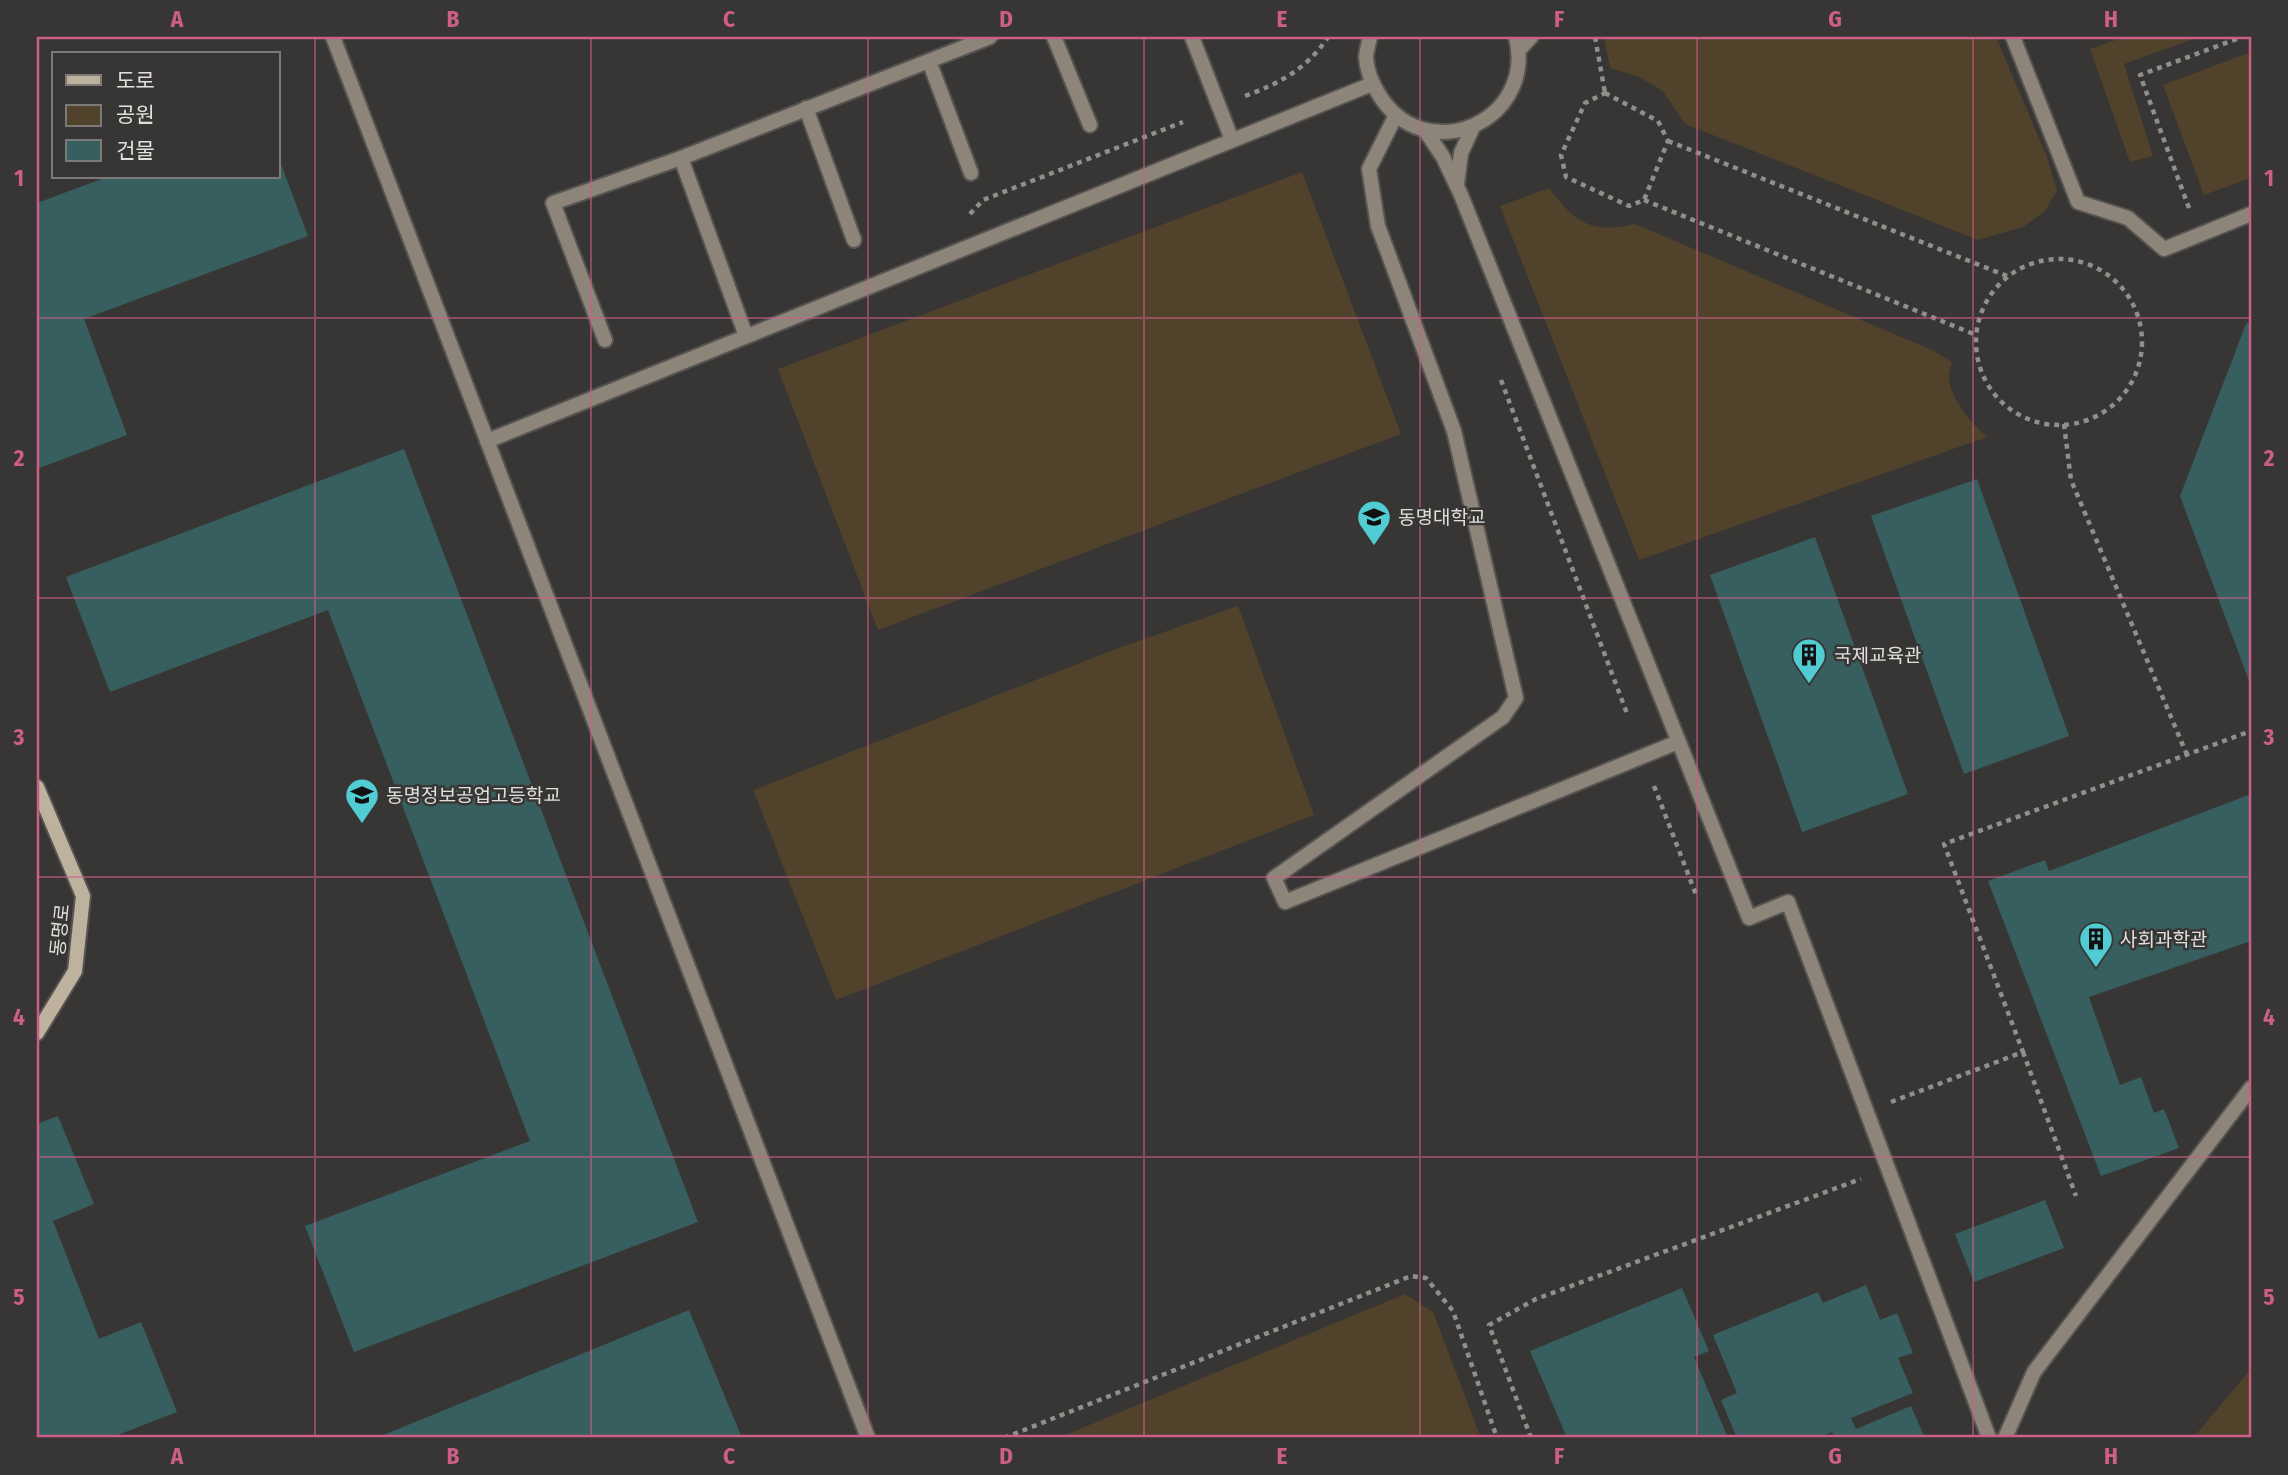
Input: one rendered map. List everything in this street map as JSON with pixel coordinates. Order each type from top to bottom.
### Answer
[{"type":"main road","name":"동명로","points":[[37,787],[83,895],[75,971],[37,1033]]},
{"type":"street","points":[[333,37],[867,1438]]},
{"type":"street","points":[[605,340],[553,203],[681,158],[990,37]]},
{"type":"street","points":[[1054,37],[1090,125]]},
{"type":"street","points":[[1192,37],[1232,140]]},
{"type":"street","points":[[1370,37],[1366,58],[1372,84],[1384,105],[1402,121],[1425,130],[1449,133],[1473,127],[1493,114],[1509,97],[1518,74],[1518,43],[1531,37]]},
{"type":"street","points":[[2012,37],[2078,202],[2128,218],[2164,249],[2251,214]]},
{"type":"street","points":[[929,61],[971,173]]},
{"type":"street","points":[[487,441],[1372,84]]},
{"type":"street","points":[[806,108],[854,240]]},
{"type":"street","points":[[1396,115],[1369,169],[1378,226],[1454,431],[1516,698],[1503,717],[1275,878],[1285,902],[1678,742]]},
{"type":"street","points":[[1457,185],[1461,153],[1473,127]]},
{"type":"street","points":[[1425,130],[1457,185],[1749,918],[1788,902],[1989,1438]]},
{"type":"street","points":[[681,158],[746,336]]},
{"type":"street","points":[[2005,1438],[2034,1372],[2251,1088]]},
{"type":"path","points":[[1244,97],[1279,83],[1317,52],[1328,37]]},
{"type":"path","points":[[1595,37],[1605,93]]},
{"type":"path","points":[[2199,235],[2140,75],[2242,37]]},
{"type":"path","points":[[1605,93],[1658,121],[1668,141],[2007,276]]},
{"type":"path","points":[[1605,93],[1585,103],[1561,155],[1566,177],[1629,206],[1644,200],[1976,335]]},
{"type":"path","points":[[1644,200],[1668,141]]},
{"type":"path","points":[[2045,259],[2072,259],[2097,267],[2120,285],[2136,309],[2142,337],[2139,366],[2126,392],[2106,411],[2079,423],[2050,425],[2022,417],[2000,402],[1984,381],[1976,355],[1976,335],[1984,304],[1999,282],[2007,276],[2021,267],[2045,259]]},
{"type":"path","points":[[1499,376],[1628,716]]},
{"type":"path","points":[[2064,424],[2071,480],[2187,755]]},
{"type":"path","points":[[2076,1196],[1944,844],[2251,732]]},
{"type":"path","points":[[1654,786],[1697,897]]},
{"type":"path","points":[[1867,1111],[2023,1052]]},
{"type":"path","points":[[1531,1438],[1489,1325],[1536,1298],[1888,1169]]},
{"type":"path","points":[[1004,1438],[1411,1276],[1426,1278],[1453,1311],[1497,1438]]},
{"type":"green space","points":[[1604,37],[1996,37],[2047,157],[2057,191],[2045,211],[2023,227],[1978,240],[1685,124],[1663,91],[1639,77],[1610,68]]},
{"type":"green space","points":[[2124,37],[2199,37],[2124,64],[2153,156],[2130,162],[2090,49]]},
{"type":"green space","points":[[2251,52],[2251,178],[2204,195],[2163,85]]},
{"type":"green space","points":[[1302,172],[1401,434],[878,630],[778,369]]},
{"type":"green space","points":[[1549,188],[1568,210],[1585,223],[1606,228],[1635,224],[1932,350],[1952,362],[1949,377],[1954,395],[1969,418],[1987,437],[1639,560],[1500,206]]},
{"type":"green space","points":[[1238,606],[1314,815],[836,1000],[753,790],[1113,650]]},
{"type":"green space","points":[[1405,1294],[1433,1312],[1481,1438],[1058,1438]]},
{"type":"green space","points":[[2251,1369],[2251,1438],[2193,1438]]},
{"type":"building","points":[[280,162],[308,236],[84,319],[127,435],[37,469],[37,203],[104,178],[280,178]]},
{"type":"building","points":[[2251,321],[2251,686],[2180,496],[2246,324]]},
{"type":"building","points":[[404,449],[698,1222],[354,1352],[305,1226],[530,1141],[328,610],[110,692],[66,577]]},
{"type":"building","name":"국제교육관","points":[[1977,479],[2069,736],[1964,774],[1871,516]]},
{"type":"building","name":"국제교육관","points":[[1815,537],[1908,794],[1802,832],[1710,575]]},
{"type":"building","name":"사회과학관","points":[[2251,794],[2251,941],[2089,997],[2120,1085],[2141,1077],[2154,1113],[2164,1109],[2179,1148],[2101,1176],[1988,881],[2045,860],[2049,871]]},
{"type":"building","points":[[58,1116],[94,1204],[53,1221],[99,1339],[141,1322],[177,1412],[110,1438],[37,1438],[37,1124]]},
{"type":"building","points":[[2045,1200],[2064,1248],[1974,1282],[1955,1234]]},
{"type":"building","points":[[1866,1285],[1880,1320],[1897,1313],[1913,1353],[1898,1358],[1913,1393],[1851,1418],[1856,1429],[1911,1406],[1925,1438],[1835,1438],[1832,1432],[1818,1438],[1737,1438],[1721,1400],[1737,1393],[1713,1335],[1818,1292],[1823,1303]]},
{"type":"building","points":[[1682,1288],[1709,1351],[1694,1357],[1728,1438],[1567,1438],[1530,1351]]},
{"type":"building","points":[[689,1310],[742,1438],[376,1438]]},
{"type":"place","name":"동명대학교","points":[[1374,547]]},
{"type":"place","name":"국제교육관","points":[[1809,685]]},
{"type":"place","name":"동명정보공업고등학교","points":[[362,825]]},
{"type":"place","name":"사회과학관","points":[[2096,969]]}]
